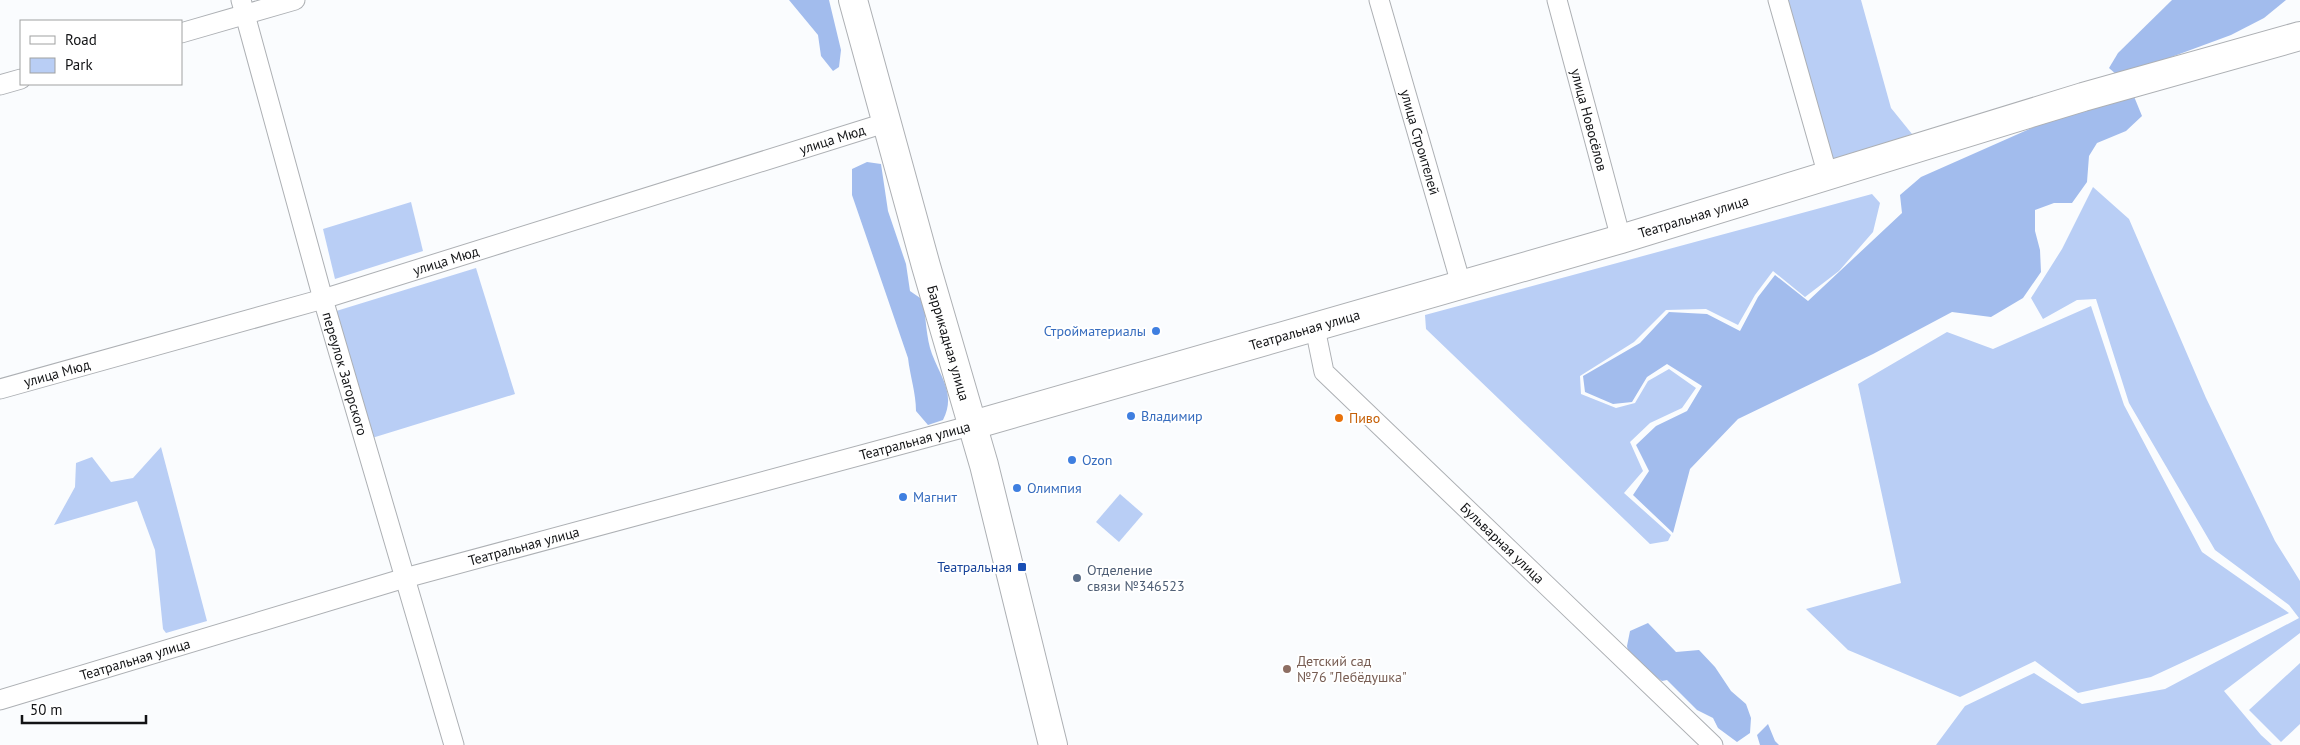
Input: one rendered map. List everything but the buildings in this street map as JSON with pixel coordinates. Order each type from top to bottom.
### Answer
[{"type":"main road","name":"Баррикадная улица","points":[[854,0],[926,266],[973,425],[1054,745]]},
{"type":"main road","name":"Театральная улица","points":[[973,425],[1621,239],[2083,97],[2300,36]]},
{"type":"street","points":[[182,33],[243,7],[295,0]]},
{"type":"street","name":"улица Строителей","points":[[1379,0],[1461,284]]},
{"type":"street","name":"улица Новосёлов","points":[[1556,0],[1621,239]]},
{"type":"street","points":[[1778,0],[1828,176]]},
{"type":"street","name":"переулок Загорского","points":[[243,7],[323,300],[454,745]]},
{"type":"street","points":[[0,85],[20,79]]},
{"type":"street","name":"улица Мюд","points":[[0,389],[323,300],[888,122]]},
{"type":"street","name":"Бульварная улица","points":[[1315,328],[1324,372],[1713,745]]},
{"type":"street","name":"Театральная улица","points":[[0,700],[405,578],[973,425]]},
{"type":"green space","points":[[1785,0],[1861,0],[1891,108],[1912,134],[1831,163]]},
{"type":"green space","points":[[2093,187],[2129,219],[2206,398],[2275,541],[2300,581],[2300,633],[2224,691],[2261,735],[2272,745],[1936,745],[1965,706],[2034,673],[2082,704],[2165,689],[2299,618],[2289,605],[2215,550],[2129,403],[2096,299],[2077,300],[2043,319],[2031,298],[2062,249]]},
{"type":"green space","points":[[1872,194],[1880,203],[1873,232],[1839,271],[1805,297],[1773,271],[1755,295],[1738,325],[1706,309],[1666,310],[1634,342],[1580,376],[1581,394],[1616,408],[1635,403],[1648,381],[1669,369],[1696,388],[1682,408],[1650,423],[1630,442],[1643,471],[1624,493],[1671,535],[1668,541],[1650,544],[1426,329],[1425,315]]},
{"type":"green space","points":[[411,202],[423,251],[335,279],[323,229]]},
{"type":"green space","points":[[476,268],[515,394],[372,438],[333,312]]},
{"type":"green space","points":[[2091,306],[2124,405],[2202,552],[2289,613],[2151,677],[2078,693],[2035,661],[1960,697],[1848,650],[1806,609],[1901,583],[1858,384],[1947,332],[1993,349]]},
{"type":"green space","points":[[161,447],[207,621],[166,633],[163,629],[155,550],[137,501],[54,525],[75,487],[76,463],[92,457],[111,482],[133,478]]},
{"type":"green space","points":[[1120,494],[1143,514],[1119,542],[1096,522]]},
{"type":"green space","points":[[2300,663],[2300,724],[2281,742],[2249,710]]},
{"type":"shaded area","points":[[789,0],[829,0],[841,50],[839,67],[833,71],[821,56],[818,35]]},
{"type":"shaded area","points":[[2172,0],[2286,0],[2264,18],[2231,35],[2128,73],[2117,75],[2109,68],[2118,53]]},
{"type":"shaded area","points":[[2133,94],[2142,116],[2126,131],[2097,143],[2089,156],[2087,182],[2072,203],[2054,203],[2035,210],[2035,231],[2040,250],[2041,272],[2023,298],[1991,317],[1952,312],[1873,354],[1738,419],[1690,469],[1673,533],[1633,495],[1649,471],[1636,445],[1656,426],[1687,411],[1702,386],[1667,364],[1647,377],[1632,402],[1613,404],[1585,392],[1583,376],[1640,343],[1669,312],[1707,314],[1740,331],[1758,297],[1775,275],[1808,301],[1902,213],[1900,195],[1921,177],[2041,124]]},
{"type":"shaded area","points":[[867,162],[881,164],[888,211],[906,264],[910,291],[923,300],[930,348],[948,394],[947,411],[943,420],[928,425],[916,411],[908,358],[852,195],[852,169]]},
{"type":"shaded area","points":[[1648,623],[1676,652],[1699,650],[1715,667],[1731,691],[1746,704],[1751,718],[1750,733],[1737,742],[1718,728],[1713,718],[1697,710],[1667,680],[1662,681],[1629,657],[1627,646],[1630,631]]},
{"type":"shaded area","points":[[1768,724],[1775,741],[1779,745],[1760,745],[1757,735]]},
{"type":"place","name":"Стройматериалы","points":[[1156,331]]},
{"type":"place","name":"Владимир","points":[[1131,416]]},
{"type":"place","name":"Пиво","points":[[1339,418]]},
{"type":"place","name":"Ozon","points":[[1072,460]]},
{"type":"place","name":"Олимпия","points":[[1017,488]]},
{"type":"place","name":"Магнит","points":[[903,497]]},
{"type":"place","name":"Театральная","points":[[1022,567]]},
{"type":"place","name":"Отделение связи №346523","points":[[1077,578]]},
{"type":"place","name":"Детский сад №76 \"Лебёдушка\"","points":[[1287,669]]}]
